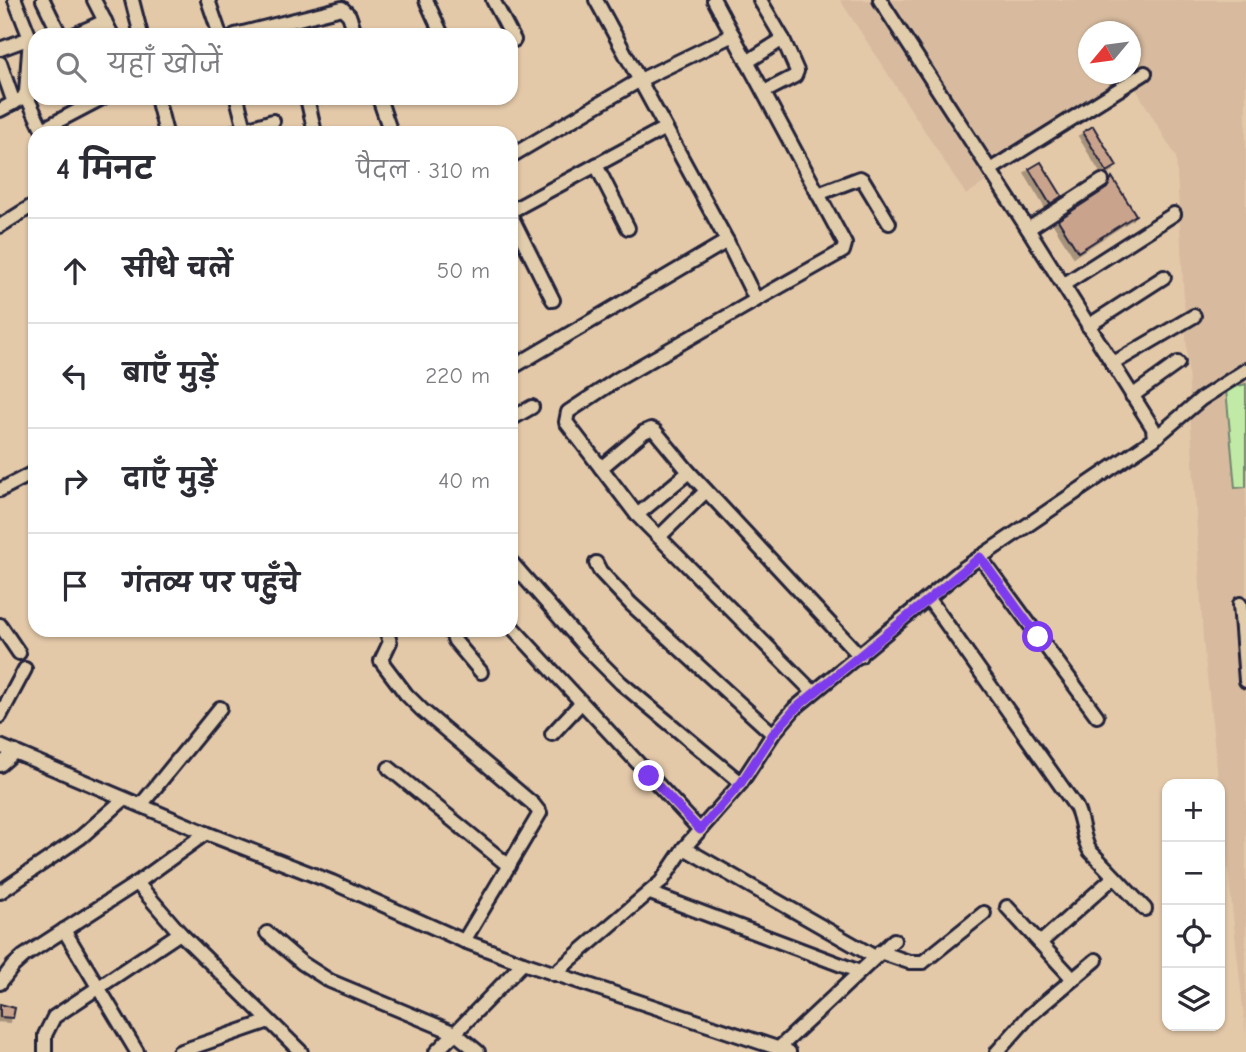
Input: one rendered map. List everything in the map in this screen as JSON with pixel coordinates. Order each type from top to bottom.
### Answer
[{"type":"street","points":[[15,0],[28,32]]},
{"type":"street","points":[[43,0],[57,28]]},
{"type":"street","points":[[94,0],[108,28]]},
{"type":"street","points":[[132,0],[139,28]]},
{"type":"street","points":[[208,0],[218,28]]},
{"type":"street","points":[[426,0],[439,28]]},
{"type":"street","points":[[493,0],[508,28]]},
{"type":"street","points":[[596,0],[756,300]]},
{"type":"street","points":[[715,0],[845,244],[843,251],[618,379],[568,412],[566,422],[637,515],[813,692]]},
{"type":"street","points":[[760,0],[783,39],[797,73],[764,92]]},
{"type":"street","points":[[880,0],[1153,428],[1154,439]]},
{"type":"street","points":[[263,28],[342,8],[349,15],[354,28]]},
{"type":"street","points":[[90,28],[105,21]]},
{"type":"street","points":[[518,152],[640,80],[733,35]]},
{"type":"street","points":[[0,49],[28,38]]},
{"type":"street","points":[[747,62],[783,39]]},
{"type":"street","points":[[0,63],[14,103]]},
{"type":"street","points":[[990,170],[1145,73]]},
{"type":"street","points":[[28,82],[28,99]]},
{"type":"street","points":[[0,110],[26,95]]},
{"type":"street","points":[[31,105],[41,126]]},
{"type":"street","points":[[52,126],[89,105]]},
{"type":"street","points":[[159,105],[164,126]]},
{"type":"street","points":[[237,105],[238,126]]},
{"type":"street","points":[[308,105],[313,126]]},
{"type":"street","points":[[381,105],[389,126]]},
{"type":"street","points":[[256,126],[273,121]]},
{"type":"street","points":[[518,210],[665,128]]},
{"type":"street","points":[[596,165],[628,228]]},
{"type":"street","points":[[818,194],[860,178],[889,223]]},
{"type":"street","points":[[1028,229],[1102,181]]},
{"type":"street","points":[[0,226],[28,208]]},
{"type":"street","points":[[1063,285],[1174,214]]},
{"type":"street","points":[[518,228],[554,300]]},
{"type":"street","points":[[518,364],[726,241]]},
{"type":"street","points":[[1088,326],[1164,276]]},
{"type":"street","points":[[1112,364],[1194,316]]},
{"type":"street","points":[[1132,396],[1178,363]]},
{"type":"street","points":[[554,974],[661,883],[684,848],[741,783],[773,734],[813,692],[980,557],[1154,439],[1201,399],[1246,370]]},
{"type":"street","points":[[518,415],[532,407]]},
{"type":"street","points":[[601,468],[644,432],[655,430],[706,491],[860,656]]},
{"type":"street","points":[[637,515],[689,472]]},
{"type":"street","points":[[0,490],[28,476]]},
{"type":"street","points":[[659,537],[706,491]]},
{"type":"street","points":[[980,557],[1097,716]]},
{"type":"street","points":[[596,563],[631,604],[773,734]]},
{"type":"street","points":[[518,570],[615,677],[741,783]]},
{"type":"street","points":[[929,599],[1076,807],[1084,828],[1086,845],[1144,909]]},
{"type":"street","points":[[1240,604],[1246,681]]},
{"type":"street","points":[[0,625],[19,653]]},
{"type":"street","points":[[518,633],[700,830]]},
{"type":"street","points":[[388,637],[390,642],[381,661],[412,701],[538,808],[539,818],[464,941]]},
{"type":"street","points":[[453,637],[481,672]]},
{"type":"street","points":[[0,716],[25,669]]},
{"type":"street","points":[[552,734],[580,703]]},
{"type":"street","points":[[142,805],[220,708]]},
{"type":"street","points":[[0,746],[206,833],[332,882],[464,941],[554,974],[784,1050],[894,940]]},
{"type":"street","points":[[0,765],[15,752]]},
{"type":"street","points":[[389,768],[509,866]]},
{"type":"street","points":[[0,892],[81,837],[124,799]]},
{"type":"street","points":[[0,983],[18,961],[137,883],[206,833]]},
{"type":"street","points":[[684,848],[878,955],[909,962],[923,962],[984,913]]},
{"type":"street","points":[[1040,943],[1114,877]]},
{"type":"street","points":[[137,883],[180,933],[301,1052]]},
{"type":"street","points":[[650,893],[860,972]]},
{"type":"street","points":[[1007,907],[1073,979]]},
{"type":"street","points":[[64,930],[137,1052]]},
{"type":"street","points":[[45,1052],[45,1035],[54,1017],[180,933]]},
{"type":"street","points":[[267,933],[302,963],[330,981],[455,1033],[478,1052]]},
{"type":"street","points":[[997,1052],[1016,1030],[1096,960]]},
{"type":"street","points":[[436,1052],[523,963]]},
{"type":"street","points":[[179,1052],[269,1021]]},
{"type":"shaded area","points":[[840,0],[1246,0],[1246,1036],[1225,843],[1225,779],[1218,779],[1203,640],[1176,157],[1133,84],[966,195]]},
{"type":"green space","points":[[1246,384],[1246,487],[1235,488],[1226,389]]},
{"type":"building","points":[[1093,126],[1117,166],[1107,172],[1083,132]]},
{"type":"building","points":[[1041,162],[1062,196],[1050,204],[1029,169]]},
{"type":"building","points":[[1112,177],[1136,215],[1078,252],[1058,220],[1107,188]]},
{"type":"building","points":[[0,1004],[15,1008],[13,1018],[0,1017]]},
{"type":"route","points":[[649,776],[700,830],[732,795],[773,734],[796,708],[980,557],[1038,637]]}]
